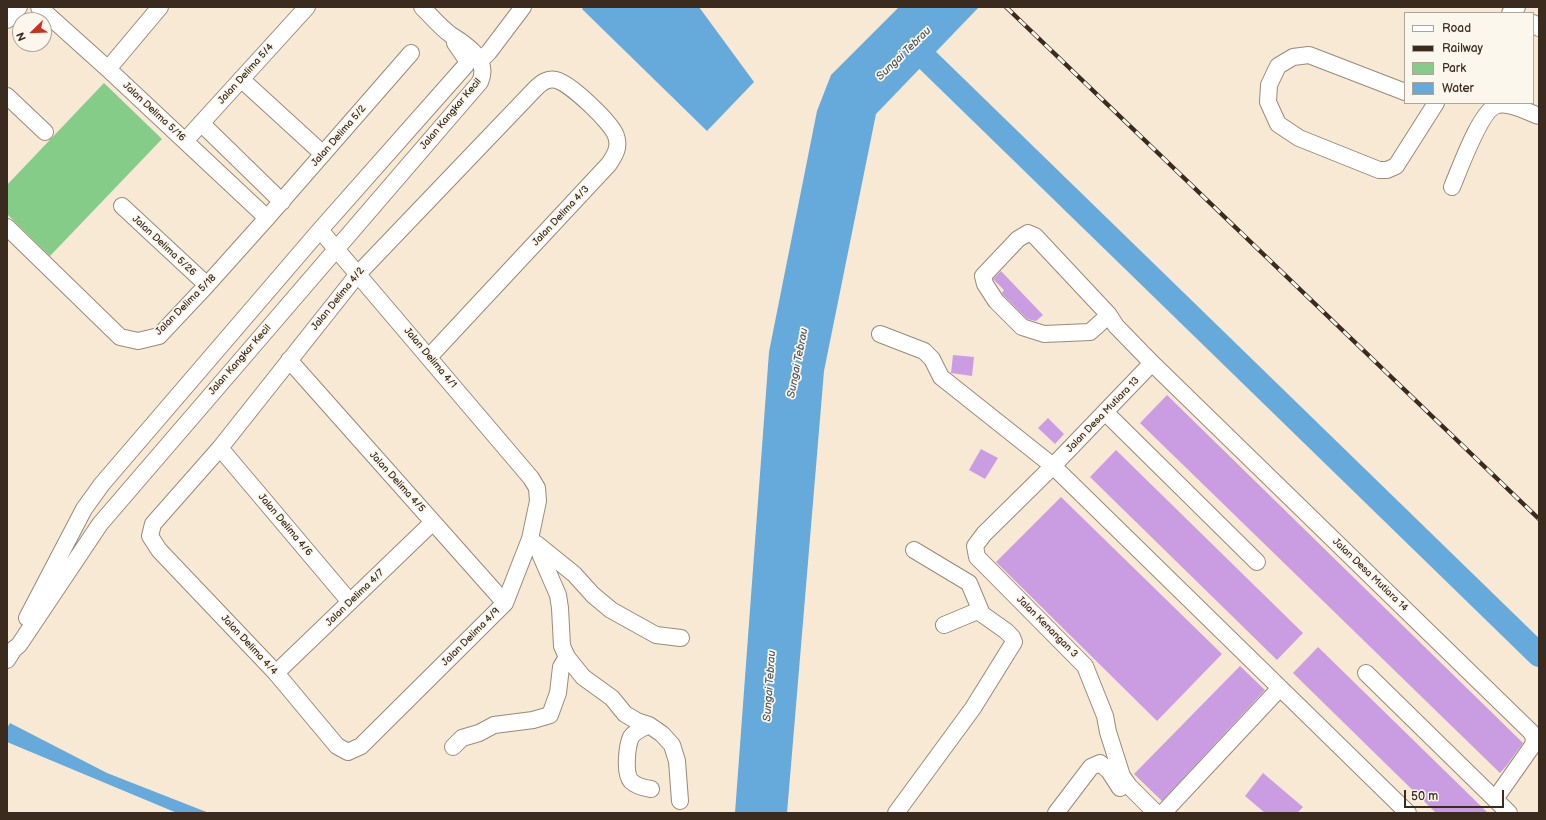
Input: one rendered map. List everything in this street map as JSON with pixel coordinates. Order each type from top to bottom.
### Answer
[{"type":"street","points":[[7,20],[19,7]]},
{"type":"street","name":"Jalan Delima 5/16","points":[[39,7],[108,69],[267,218]]},
{"type":"street","points":[[108,69],[160,7]]},
{"type":"street","name":"Jalan Delima 5/4","points":[[185,141],[307,7]]},
{"type":"street","points":[[422,7],[451,34],[460,40],[480,60],[489,52],[523,7]]},
{"type":"street","name":"Jalan Kangkar Kecil","points":[[11,655],[14,642],[84,509],[102,484],[320,230],[466,66],[466,58],[451,34]]},
{"type":"street","name":"Jalan Delima 5/2","points":[[267,218],[411,53]]},
{"type":"street","points":[[1404,92],[1310,55],[1293,57],[1278,66],[1269,85],[1268,102],[1278,124],[1299,138],[1379,170],[1387,170],[1396,166],[1434,104]]},
{"type":"street","name":"Jalan Kangkar Kecil","points":[[11,655],[20,645],[100,524],[335,248],[480,82],[483,69],[480,60]]},
{"type":"street","points":[[242,79],[323,154]]},
{"type":"street","name":"Jalan Delima 4/2","points":[[150,536],[153,524],[220,448],[358,274],[535,89],[547,80]]},
{"type":"street","name":"Jalan Delima 4/3","points":[[429,357],[609,164],[615,155],[618,145],[617,137],[613,129],[593,107],[572,89],[558,80],[547,80]]},
{"type":"street","points":[[7,96],[45,132]]},
{"type":"street","points":[[1452,187],[1476,130],[1488,112],[1497,105],[1510,105],[1539,116]]},
{"type":"street","points":[[201,123],[282,202]]},
{"type":"street","name":"Jalan Delima 5/26","points":[[122,206],[207,285]]},
{"type":"street","name":"Jalan Delima 5/18","points":[[7,227],[120,337],[138,341],[159,336],[267,218]]},
{"type":"street","name":"Jalan Delima 4/1","points":[[320,230],[531,478],[536,488]]},
{"type":"street","points":[[1109,315],[1090,332],[1044,334],[1022,327],[996,301],[985,284],[983,276],[1018,239],[1028,233],[1035,236],[1054,254],[1109,315],[1116,326],[1152,363]]},
{"type":"street","points":[[880,334],[924,351],[932,359],[941,377],[1053,466],[1408,813]]},
{"type":"street","name":"Jalan Delima 4/5","points":[[289,360],[505,603]]},
{"type":"street","name":"Jalan Desa Mutiara 13","points":[[1053,466],[1152,363]]},
{"type":"street","name":"Jalan Desa Mutiara 14","points":[[1152,363],[1533,734],[1534,741],[1532,745],[1495,799]]},
{"type":"street","points":[[1105,412],[1257,562]]},
{"type":"street","name":"Jalan Delima 4/6","points":[[220,448],[350,602]]},
{"type":"street","name":"Jalan Kenangan 3","points":[[1053,466],[984,534],[975,546],[977,557],[1085,666],[1105,716],[1108,732],[1122,776],[1129,786],[1156,813]]},
{"type":"street","name":"Jalan Delima 4/9","points":[[348,752],[361,746],[505,603],[534,542],[538,501],[536,488]]},
{"type":"street","name":"Jalan Delima 4/7","points":[[276,672],[433,522]]},
{"type":"street","name":"Jalan Delima 4/4","points":[[150,536],[159,550],[276,672],[337,746],[348,752]]},
{"type":"street","points":[[534,542],[574,574],[593,595],[611,610],[656,635],[681,638]]},
{"type":"street","points":[[534,542],[558,595],[562,630],[562,646],[567,657],[583,677],[612,698],[625,714],[637,721],[649,725],[662,734],[672,745],[677,761],[680,801]]},
{"type":"street","points":[[896,813],[973,708],[1014,642],[1012,637],[982,614],[969,583],[914,550]]},
{"type":"street","points":[[944,625],[980,610]]},
{"type":"street","points":[[453,748],[462,738],[479,733],[494,726],[533,720],[550,715],[558,693],[561,667],[567,657]]},
{"type":"street","points":[[1366,673],[1509,813]]},
{"type":"street","points":[[1163,813],[1280,688]]},
{"type":"street","points":[[625,714],[631,737],[627,774],[631,781],[641,787],[651,789]]},
{"type":"street","points":[[631,737],[639,729],[649,725]]},
{"type":"street","points":[[1056,813],[1091,767],[1100,763],[1109,771],[1125,794],[1142,813]]},
{"type":"green space","points":[[104,83],[162,139],[50,256],[7,214],[7,185]]},
{"type":"water","points":[[584,7],[699,7],[754,82],[707,131],[582,9]]},
{"type":"water","name":"Sungai Tebrau","points":[[899,7],[979,7],[876,114],[824,371],[787,813],[735,813],[769,352],[817,111],[831,75]]},
{"type":"water","points":[[10,723],[107,773],[209,813],[177,813],[7,742],[7,728]]},
{"type":"building","points":[[1001,271],[1043,315],[1036,321],[1027,319],[1003,295],[1002,293],[1004,290],[993,279]]},
{"type":"building","points":[[953,355],[974,357],[972,376],[951,373]]},
{"type":"building","points":[[1167,395],[1523,743],[1500,773],[1140,423]]},
{"type":"building","points":[[1048,418],[1064,434],[1055,444],[1038,428]]},
{"type":"building","points":[[981,449],[998,458],[985,479],[969,470]]},
{"type":"building","points":[[1116,450],[1303,633],[1277,660],[1090,477]]},
{"type":"building","points":[[1061,497],[1222,654],[1157,721],[996,562]]},
{"type":"building","points":[[1318,647],[1488,813],[1436,813],[1293,673]]},
{"type":"building","points":[[1240,666],[1265,690],[1162,801],[1134,774]]},
{"type":"building","points":[[1263,773],[1303,807],[1297,813],[1265,813],[1245,796]]},
{"type":"waterway","name":"Sungai Tebrau","points":[[914,47],[1539,655]]},
{"type":"railway","points":[[1006,7],[1539,519]]}]
